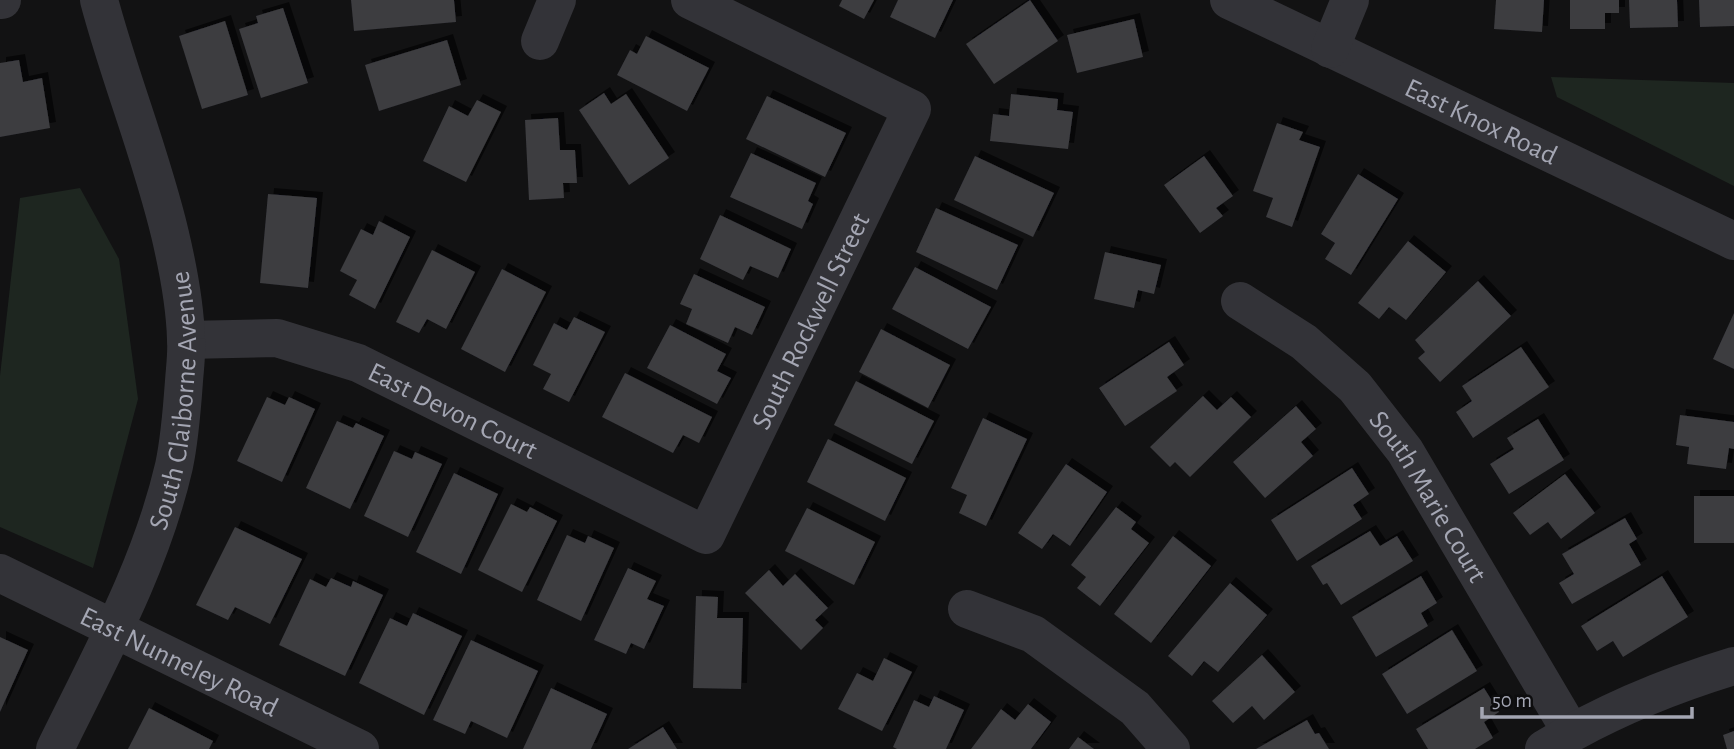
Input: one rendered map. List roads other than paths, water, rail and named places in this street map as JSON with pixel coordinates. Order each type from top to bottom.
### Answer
[{"type":"street","name":"South Claiborne Avenue","points":[[55,749],[114,628],[158,525],[174,464],[182,412],[186,340],[182,296],[170,236],[156,180],[111,47],[99,0]]},
{"type":"street","points":[[540,41],[557,0]]},
{"type":"street","name":"South Rockwell Street","points":[[690,0],[912,108],[706,535]]},
{"type":"street","name":"East Knox Road","points":[[1229,0],[1734,241]]},
{"type":"street","points":[[1331,49],[1350,0]]},
{"type":"street","name":"South Marie Court","points":[[1240,301],[1304,342],[1355,387],[1405,451],[1558,741]]},
{"type":"street","name":"East Devon Court","points":[[186,340],[277,338],[358,363],[706,535]]},
{"type":"street","name":"East Nunneley Road","points":[[0,573],[360,749]]},
{"type":"street","points":[[967,609],[1033,635],[1135,708],[1171,749]]},
{"type":"street","points":[[1558,741],[1676,684],[1734,666]]}]
